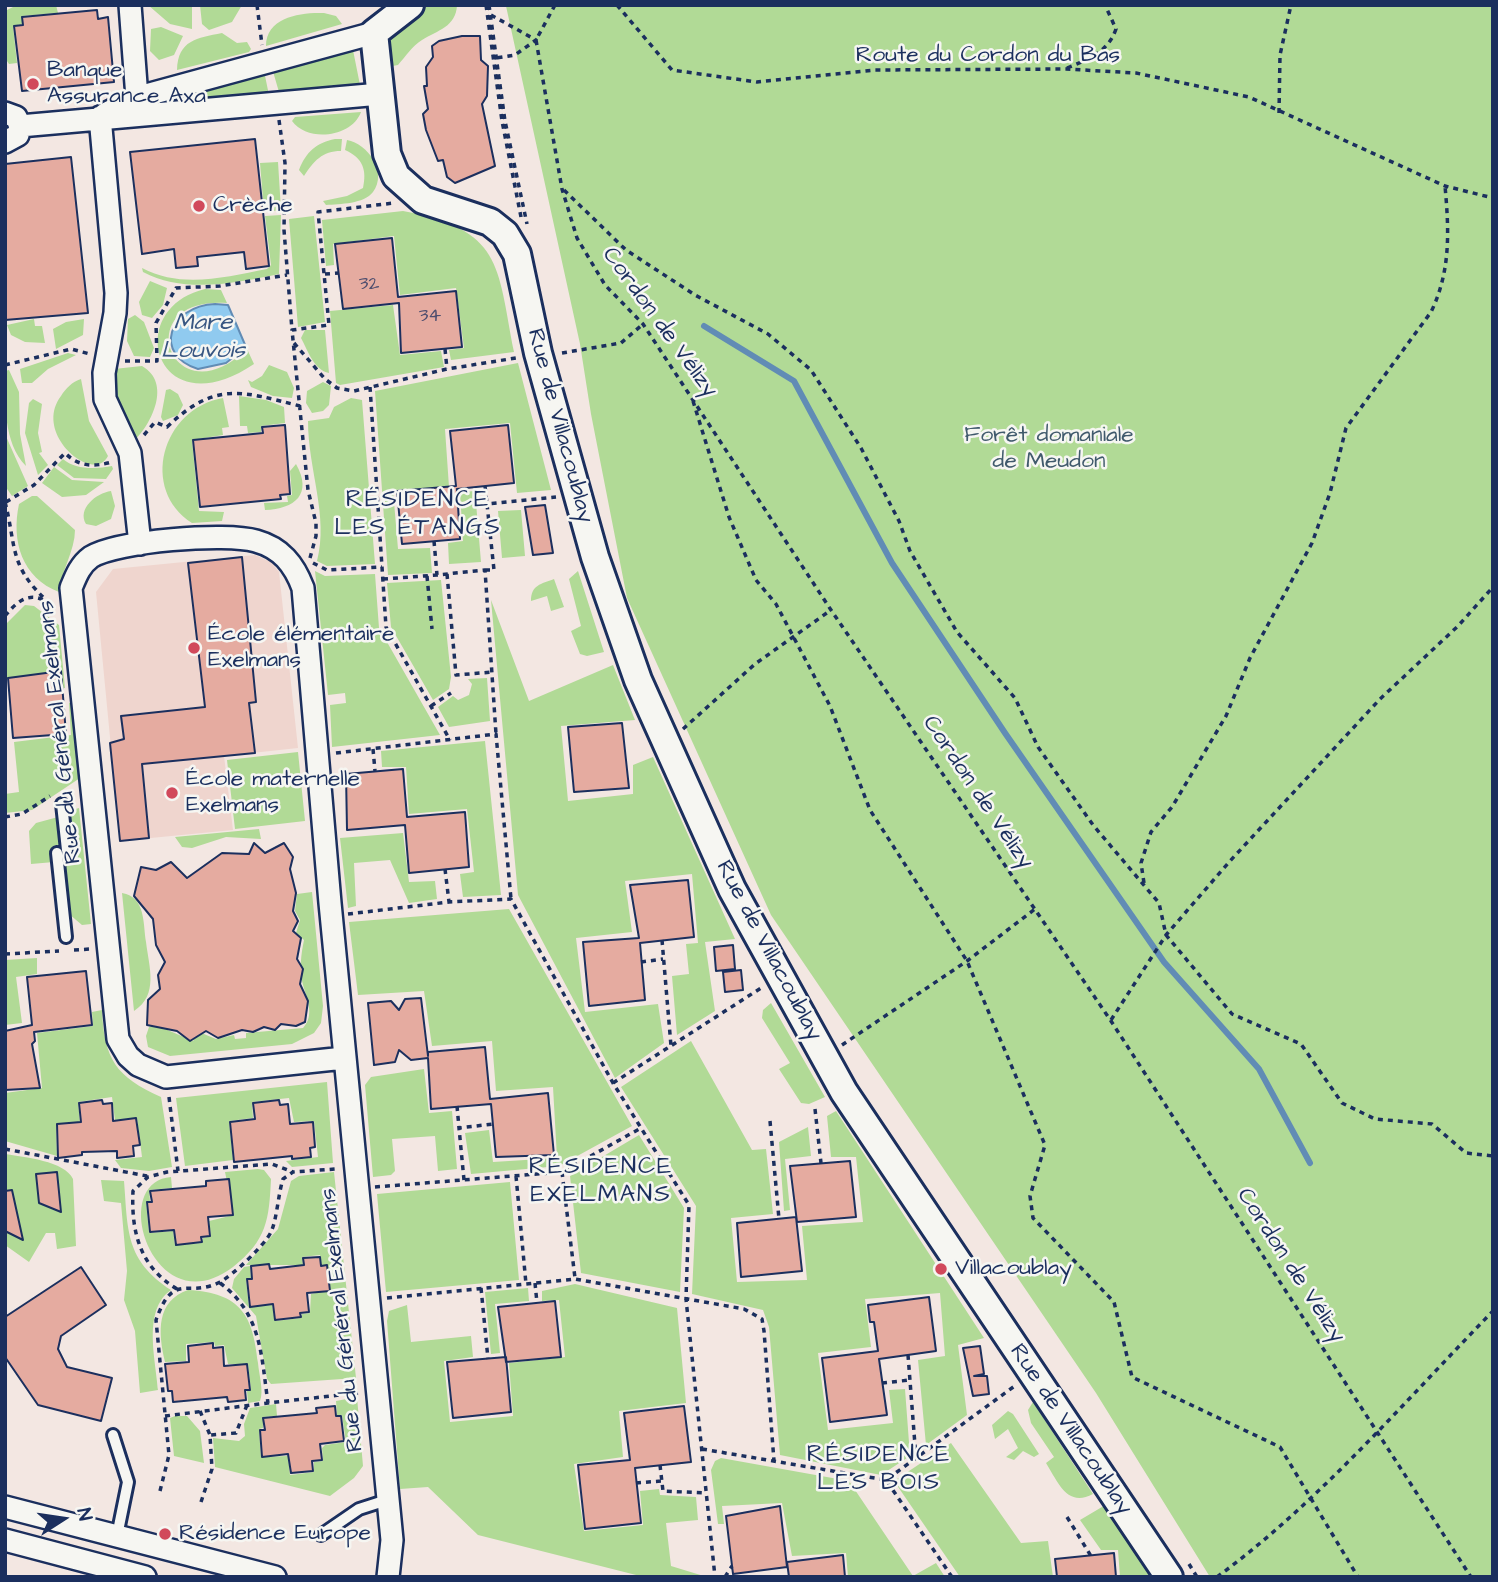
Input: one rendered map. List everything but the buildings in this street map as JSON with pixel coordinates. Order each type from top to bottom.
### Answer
[{"type":"street","points":[[130,5],[138,107]]},
{"type":"street","points":[[5,142],[18,135],[13,119],[100,117],[138,107],[265,63],[374,33],[410,5]]},
{"type":"street","points":[[374,33],[387,153],[396,176],[423,200]]},
{"type":"street","points":[[138,107],[277,103],[380,94]]},
{"type":"street","points":[[100,117],[116,293],[107,358],[105,399],[130,453],[140,544]]},
{"type":"street","name":"Rue de Villacoublay","points":[[423,200],[491,222],[505,234],[517,254],[538,353],[576,496],[638,680],[732,889],[844,1092],[1031,1373],[1176,1566]]},
{"type":"street","name":"Rue du Général Exelmans","points":[[166,1077],[138,1065],[128,1056],[118,1039],[71,588],[81,566],[116,547],[234,537],[256,541],[295,565],[303,587],[344,1058],[392,1540],[388,1577]]},
{"type":"street","points":[[166,1077],[344,1058]]},
{"type":"street","points":[[5,1507],[275,1577]]},
{"type":"street","points":[[5,1540],[145,1577]]},
{"type":"lane","points":[[62,804],[66,937]]},
{"type":"lane","points":[[113,1435],[128,1482],[117,1536]]},
{"type":"lane","points":[[321,1535],[359,1509],[387,1500]]},
{"type":"path","points":[[257,5],[265,63]]},
{"type":"path","points":[[487,5],[525,225]]},
{"type":"path","points":[[495,58],[515,55],[536,40],[555,5]]},
{"type":"path","name":"Route du Cordon du Bas","points":[[617,5],[672,70],[757,82],[875,70],[1066,69],[1136,73],[1249,97],[1279,113],[1445,186],[1493,198]]},
{"type":"path","points":[[1066,69],[1093,57],[1111,43],[1116,29],[1105,5]]},
{"type":"path","points":[[1279,113],[1280,55],[1291,5]]},
{"type":"path","points":[[488,13],[536,40]]},
{"type":"path","name":"Cordon de Vélizy","points":[[536,40],[562,189],[577,238],[591,262],[605,285],[643,324],[831,610],[1111,1021],[1471,1577]]},
{"type":"path","points":[[277,103],[285,163],[287,275],[292,330],[308,490],[316,523],[313,555],[308,561],[327,570],[382,567]]},
{"type":"path","points":[[1144,886],[1141,863],[1151,832],[1172,807],[1226,716],[1250,658],[1312,543],[1330,493],[1346,428],[1432,312],[1440,294],[1450,238],[1445,186]]},
{"type":"path","points":[[562,189],[626,250],[695,295],[768,334],[811,370],[861,448],[899,521],[910,551],[957,632],[1015,698],[1038,747],[1093,825],[1159,903],[1166,935],[1232,1014],[1301,1044],[1342,1103],[1375,1119],[1432,1124],[1466,1153],[1493,1156]]},
{"type":"path","points":[[292,330],[329,325],[318,212],[423,200]]},
{"type":"path","points":[[325,274],[339,273]]},
{"type":"path","points":[[5,365],[71,349],[107,358],[158,361],[156,323],[176,288],[220,286],[287,275]]},
{"type":"path","points":[[294,343],[337,388],[354,391],[447,369],[548,350],[554,355],[621,343],[643,324]]},
{"type":"path","points":[[444,349],[447,369]]},
{"type":"path","points":[[370,387],[386,627],[450,740]]},
{"type":"path","points":[[74,618],[43,597],[25,579],[16,559],[6,502],[34,485],[65,453],[72,461],[87,465],[112,462],[130,453],[155,422],[167,427],[189,406],[216,394],[248,392],[300,406]]},
{"type":"path","points":[[692,397],[729,517],[756,580],[776,604],[830,706],[870,810],[967,961],[1045,1145],[1030,1196],[1033,1218],[1114,1301],[1132,1377],[1280,1447],[1358,1577]]},
{"type":"path","points":[[383,579],[494,570],[485,486]]},
{"type":"path","points":[[487,504],[576,496]]},
{"type":"path","points":[[434,541],[437,575]]},
{"type":"path","points":[[485,570],[511,899],[613,1083],[689,1205],[686,1299],[715,1577]]},
{"type":"path","points":[[447,574],[456,675],[494,672]]},
{"type":"path","points":[[427,576],[432,629]]},
{"type":"path","points":[[1111,1021],[1166,935],[1380,699],[1458,626],[1493,587]]},
{"type":"path","points":[[5,616],[16,602],[26,596],[43,597]]},
{"type":"path","points":[[674,721],[679,733],[755,664],[831,610]]},
{"type":"path","points":[[431,706],[451,693]]},
{"type":"path","points":[[319,754],[496,734]]},
{"type":"path","points":[[373,749],[375,771]]},
{"type":"path","points":[[445,869],[449,902]]},
{"type":"path","points":[[345,914],[449,902],[511,899]]},
{"type":"path","points":[[847,1057],[838,1047],[967,961],[1035,909]]},
{"type":"path","points":[[662,940],[671,1045]]},
{"type":"path","points":[[5,954],[109,948]]},
{"type":"path","points":[[642,961],[663,959]]},
{"type":"path","points":[[613,1083],[763,986],[768,994]]},
{"type":"path","points":[[166,1077],[178,1171]]},
{"type":"path","points":[[457,1106],[464,1180]]},
{"type":"path","points":[[815,1109],[821,1163]]},
{"type":"path","points":[[770,1121],[779,1219]]},
{"type":"path","points":[[458,1128],[493,1124]]},
{"type":"path","points":[[357,1189],[562,1172],[641,1128]]},
{"type":"path","points":[[5,1149],[148,1177],[178,1171],[272,1164],[293,1172],[355,1167]]},
{"type":"path","points":[[160,1491],[169,1455],[156,1320],[164,1299],[177,1289],[220,1283],[263,1244],[272,1231],[283,1179],[293,1172]]},
{"type":"path","points":[[562,1172],[575,1279]]},
{"type":"path","points":[[516,1176],[526,1284]]},
{"type":"path","points":[[148,1177],[133,1192],[132,1214],[137,1243],[152,1271],[177,1289]]},
{"type":"path","points":[[368,1300],[575,1279],[744,1309],[762,1319],[774,1461]]},
{"type":"path","points":[[220,1283],[231,1290],[253,1319],[268,1403]]},
{"type":"path","points":[[535,1283],[537,1303]]},
{"type":"path","points":[[481,1288],[488,1359]]},
{"type":"path","points":[[1217,1577],[1310,1496],[1493,1311]]},
{"type":"path","points":[[908,1355],[916,1458]]},
{"type":"path","points":[[701,1449],[886,1480],[1031,1373]]},
{"type":"path","points":[[882,1383],[910,1380]]},
{"type":"path","points":[[165,1416],[377,1391]]},
{"type":"path","points":[[210,1435],[236,1433],[247,1405]]},
{"type":"path","points":[[200,1411],[210,1435],[212,1469],[201,1502]]},
{"type":"path","points":[[660,1465],[663,1491],[706,1493]]},
{"type":"path","points":[[886,1480],[952,1577]]},
{"type":"path","points":[[636,1483],[662,1481]]},
{"type":"path","points":[[1067,1517],[1091,1556]]},
{"type":"path","points":[[725,1577],[732,1566]]},
{"type":"path","points":[[1176,1566],[1197,1577]]},
{"type":"shaded area","name":"École élémentaire Exelmans","points":[[255,555],[271,562],[279,572],[298,748],[224,756],[233,830],[120,841],[96,592],[113,569]]},
{"type":"green space","points":[[17,5],[56,5],[58,13],[22,16],[22,24],[13,26],[17,63],[9,64],[5,58],[5,11]]},
{"type":"green space","points":[[148,5],[192,5],[192,29],[170,24]]},
{"type":"green space","points":[[200,5],[242,5],[232,22],[209,30],[202,24]]},
{"type":"green space","points":[[423,5],[457,5],[450,23],[418,42],[398,65],[387,67],[385,40]]},
{"type":"green space","name":"Forêt domaniale de Meudon","points":[[1493,5],[1493,1577],[1210,1577],[1096,1393],[771,915],[627,598],[580,344],[506,6]]},
{"type":"green space","points":[[324,13],[336,16],[342,24],[266,46],[272,28],[286,18]]},
{"type":"green space","points":[[161,27],[183,36],[174,55],[159,60],[150,51],[151,29]]},
{"type":"green space","points":[[222,33],[237,43],[247,42],[251,49],[249,52],[177,70],[178,60],[185,46],[197,39]]},
{"type":"green space","points":[[352,45],[361,90],[281,99],[272,68]]},
{"type":"green space","points":[[264,71],[270,100],[175,109],[173,98]]},
{"type":"green space","points":[[361,112],[349,127],[329,134],[308,132],[292,121],[295,117]]},
{"type":"green space","points":[[342,139],[341,151],[319,158],[304,176],[299,170],[308,153],[322,143]]},
{"type":"green space","points":[[347,140],[362,147],[374,160],[377,184],[373,192],[364,199],[326,205],[323,201],[347,196],[363,188],[362,165],[345,150]]},
{"type":"green space","points":[[278,162],[281,210],[264,212],[260,163]]},
{"type":"green space","points":[[403,211],[460,229],[477,240],[489,255],[498,273],[514,352],[451,360],[449,350],[464,348],[456,288],[400,295],[394,236],[333,244],[334,265],[326,266],[322,220]]},
{"type":"green space","points":[[281,215],[279,274],[245,281],[193,285],[159,279],[143,272],[142,268],[172,278],[188,280],[267,269],[271,265],[265,216]]},
{"type":"green space","points":[[314,216],[325,322],[298,327],[289,219]]},
{"type":"green space","points":[[150,281],[167,288],[163,305],[152,318],[142,315],[139,302]]},
{"type":"green space","points":[[205,289],[221,290],[227,303],[196,306],[177,317],[169,333],[171,350],[181,364],[198,371],[220,367],[247,349],[254,364],[220,381],[193,383],[173,375],[161,359],[158,339],[163,318],[179,301]]},
{"type":"green space","points":[[393,305],[400,355],[441,351],[444,367],[340,385],[336,383],[330,311]]},
{"type":"green space","points":[[135,315],[144,322],[154,348],[150,357],[134,356],[127,341],[128,319]]},
{"type":"green space","points":[[34,319],[35,326],[42,326],[45,343],[25,342],[11,335],[7,325]]},
{"type":"green space","points":[[84,319],[83,335],[56,349],[53,329],[66,322]]},
{"type":"green space","points":[[305,330],[325,330],[329,373],[319,368],[309,354],[301,338]]},
{"type":"green space","points":[[68,353],[76,355],[48,369],[32,383],[22,383],[20,369]]},
{"type":"green space","points":[[518,363],[551,490],[517,493],[510,423],[445,429],[449,487],[393,490],[398,549],[430,548],[432,573],[388,575],[375,391]]},
{"type":"green space","points":[[269,365],[287,372],[294,388],[292,398],[273,396],[251,387],[248,380],[252,382],[262,376]]},
{"type":"green space","points":[[142,366],[151,373],[156,383],[156,404],[147,425],[133,442],[114,406],[114,369]]},
{"type":"green space","points":[[9,370],[19,392],[20,434],[26,466],[18,457],[9,434],[5,371]]},
{"type":"green space","points":[[81,379],[89,421],[108,456],[101,463],[91,464],[79,460],[59,439],[54,425],[54,411],[61,396]]},
{"type":"green space","points":[[323,382],[331,386],[329,405],[323,411],[312,413],[306,403],[307,391]]},
{"type":"green space","points":[[170,389],[178,394],[183,405],[178,415],[163,421],[161,417],[166,390]]},
{"type":"green space","points":[[239,396],[266,400],[284,407],[285,423],[261,426],[261,432],[248,433],[247,426],[240,426]]},
{"type":"green space","points":[[223,398],[229,427],[222,428],[223,435],[192,440],[199,511],[224,512],[222,521],[192,523],[176,509],[166,491],[163,472],[165,452],[172,434],[185,418],[202,405]]},
{"type":"green space","points":[[351,398],[362,400],[375,564],[327,566],[317,561],[321,527],[308,421],[329,418],[334,407]]},
{"type":"green space","points":[[33,399],[42,404],[38,433],[42,452],[39,453],[48,465],[38,475],[25,433],[29,403]]},
{"type":"green space","points":[[5,434],[28,486],[12,496],[5,486]]},
{"type":"green space","points":[[63,459],[80,467],[112,466],[113,469],[106,479],[74,478],[57,465]]},
{"type":"green space","points":[[296,464],[303,484],[298,498],[285,507],[265,510],[264,503],[288,502],[287,496],[292,495],[290,471]]},
{"type":"green space","points":[[54,467],[72,480],[104,482],[86,495],[62,497],[42,483]]},
{"type":"green space","points":[[111,491],[115,506],[111,519],[96,526],[86,524],[86,507],[94,498]]},
{"type":"green space","points":[[475,491],[481,562],[449,564],[448,543],[463,541],[460,492]]},
{"type":"green space","points":[[37,496],[75,530],[59,592],[36,578],[22,557],[18,544],[19,504]]},
{"type":"green space","points":[[521,510],[525,556],[502,558],[498,511]]},
{"type":"green space","points":[[315,571],[325,576],[375,574],[379,628],[440,735],[332,747],[330,705],[346,703],[345,693],[328,695]]},
{"type":"green space","points":[[578,571],[604,652],[587,656],[580,654],[571,631],[581,626],[569,579]]},
{"type":"green space","points":[[554,579],[564,607],[551,611],[547,596],[531,601],[531,596],[538,586]]},
{"type":"green space","points":[[441,580],[451,677],[449,689],[433,700],[391,627],[387,583]]},
{"type":"green space","points":[[491,600],[529,701],[613,665],[635,720],[561,726],[568,801],[633,794],[633,765],[653,757],[735,939],[705,942],[715,1011],[677,1035],[672,976],[689,974],[686,944],[698,943],[692,874],[625,881],[632,932],[576,938],[585,1012],[658,1004],[664,1043],[615,1078],[518,895]]},
{"type":"green space","points":[[25,605],[34,606],[59,625],[65,688],[51,690],[48,674],[5,679],[5,625]]},
{"type":"green space","points":[[487,678],[490,721],[449,727],[438,707],[453,696],[458,700],[469,695],[472,684],[468,679]]},
{"type":"green space","points":[[69,703],[73,703],[80,778],[32,810],[5,813],[5,794],[19,792],[14,742],[71,735]]},
{"type":"green space","points":[[485,741],[501,895],[463,897],[460,874],[474,872],[467,809],[409,814],[406,767],[382,767],[381,751]]},
{"type":"green space","points":[[298,752],[305,821],[235,829],[227,760]]},
{"type":"green space","points":[[79,808],[91,924],[82,925],[69,914],[60,864],[73,862],[69,811]]},
{"type":"green space","points":[[58,817],[61,845],[53,846],[54,862],[31,864],[29,831],[36,823]]},
{"type":"green space","points":[[259,829],[261,839],[226,837],[192,848],[182,847],[175,837]]},
{"type":"green space","points":[[403,833],[409,882],[435,881],[437,899],[409,903],[390,860],[354,863],[356,906],[348,908],[340,838]]},
{"type":"green space","points":[[312,892],[323,1006],[321,1023],[314,1033],[292,1044],[170,1056],[148,1047],[146,1036],[149,1027],[156,1025],[193,1041],[199,1032],[216,1039],[234,1035],[235,1039],[246,1038],[246,1033],[303,1028],[309,1018],[309,1007],[301,974],[304,940],[296,933],[300,920],[295,911],[297,894]]},
{"type":"green space","points":[[122,893],[135,900],[142,912],[150,971],[147,997],[134,1011]]},
{"type":"green space","points":[[509,909],[632,1126],[559,1166],[471,1174],[465,1133],[489,1130],[493,1162],[557,1158],[553,1087],[496,1091],[492,1041],[432,1046],[424,991],[358,995],[349,922]]},
{"type":"green space","points":[[37,958],[37,974],[16,977],[22,1023],[5,1025],[5,960]]},
{"type":"green space","points":[[771,1003],[825,1097],[809,1104],[801,1103],[779,1069],[790,1063],[762,1018],[763,1010]]},
{"type":"green space","points":[[102,1010],[106,1041],[115,1064],[133,1082],[161,1097],[172,1167],[149,1171],[121,1168],[115,1160],[142,1157],[137,1118],[115,1120],[112,1097],[78,1102],[80,1122],[56,1124],[57,1156],[5,1141],[5,1093],[42,1088],[37,1033],[93,1026],[92,1012]]},
{"type":"green space","points":[[691,1041],[752,1150],[766,1149],[773,1214],[731,1218],[737,1282],[807,1280],[802,1226],[863,1222],[856,1157],[831,1157],[827,1116],[836,1111],[984,1338],[958,1345],[967,1415],[926,1445],[918,1360],[945,1356],[940,1293],[865,1299],[871,1347],[818,1353],[828,1430],[893,1423],[889,1390],[905,1389],[910,1456],[881,1475],[780,1455],[769,1327],[763,1310],[692,1294],[696,1206],[621,1087]]},
{"type":"green space","points":[[424,1069],[429,1113],[452,1111],[457,1169],[438,1171],[435,1136],[392,1139],[395,1171],[391,1175],[373,1177],[365,1085],[371,1077]]},
{"type":"green space","points":[[327,1082],[333,1163],[292,1167],[286,1161],[318,1157],[314,1121],[294,1122],[289,1098],[252,1102],[253,1118],[229,1121],[233,1160],[185,1166],[176,1098]]},
{"type":"green space","points":[[808,1127],[811,1156],[785,1159],[790,1210],[784,1211],[779,1142]]},
{"type":"green space","points":[[639,1135],[684,1208],[680,1292],[581,1273],[570,1176]]},
{"type":"green space","points":[[5,1154],[43,1161],[69,1173],[73,1179],[76,1246],[57,1249],[55,1233],[46,1233],[29,1262],[5,1245]]},
{"type":"green space","points":[[258,1169],[264,1170],[271,1179],[267,1218],[253,1248],[233,1267],[205,1281],[181,1279],[162,1266],[148,1246],[142,1223],[143,1202],[149,1190],[150,1201],[146,1202],[149,1233],[173,1231],[175,1245],[202,1243],[203,1238],[211,1236],[209,1221],[234,1215],[225,1172]]},
{"type":"green space","points":[[334,1172],[356,1378],[271,1384],[267,1379],[256,1316],[232,1288],[234,1279],[244,1267],[250,1266],[251,1278],[246,1279],[249,1307],[272,1305],[275,1321],[301,1318],[302,1314],[310,1313],[311,1294],[330,1290],[328,1265],[321,1265],[320,1255],[302,1257],[303,1265],[246,1265],[278,1229],[291,1181],[299,1176]]},
{"type":"green space","points":[[171,1177],[172,1188],[149,1190],[152,1185]]},
{"type":"green space","points":[[101,1180],[124,1181],[128,1229],[137,1255],[156,1279],[171,1290],[156,1310],[154,1323],[158,1390],[140,1393],[135,1331],[124,1300],[127,1271],[121,1203],[104,1201]]},
{"type":"green space","points":[[510,1182],[519,1280],[386,1292],[377,1194]]},
{"type":"green space","points":[[575,1284],[677,1308],[686,1403],[619,1411],[623,1457],[574,1464],[584,1531],[643,1525],[640,1491],[659,1489],[660,1495],[696,1497],[698,1520],[666,1523],[671,1566],[707,1577],[644,1577],[478,1535],[428,1487],[400,1489],[387,1321],[389,1311],[407,1305],[411,1342],[471,1336],[473,1357],[444,1361],[450,1422],[513,1416],[509,1363],[565,1357],[559,1300],[542,1301],[542,1291]]},
{"type":"green space","points":[[528,1288],[529,1301],[495,1304],[500,1353],[491,1354],[485,1292]]},
{"type":"green space","points":[[188,1290],[221,1296],[241,1310],[248,1320],[256,1346],[260,1401],[248,1403],[247,1391],[251,1390],[248,1364],[228,1364],[224,1345],[215,1346],[214,1342],[186,1344],[186,1361],[165,1362],[161,1340],[162,1319],[170,1302]]},
{"type":"green space","points":[[357,1397],[363,1466],[354,1478],[330,1496],[215,1467],[213,1438],[239,1441],[245,1436],[244,1424],[250,1408],[276,1404],[277,1416],[263,1417],[263,1428],[259,1429],[261,1457],[288,1456],[290,1475],[314,1472],[314,1462],[323,1461],[322,1448],[325,1445],[346,1442],[342,1415],[337,1415],[336,1401]]},
{"type":"green space","points":[[1033,1402],[1093,1494],[1076,1498],[1059,1485],[1046,1463],[1054,1457],[1031,1423],[1028,1410]]},
{"type":"green space","points":[[1008,1411],[1013,1414],[1039,1454],[1034,1457],[1023,1451],[1014,1460],[1006,1457],[1018,1448],[1008,1429],[995,1439],[992,1425]]},
{"type":"green space","points":[[187,1416],[200,1431],[204,1463],[174,1456],[170,1418]]},
{"type":"green space","points":[[951,1443],[1021,1543],[1048,1541],[1053,1577],[960,1577],[894,1481]]},
{"type":"green space","points":[[721,1458],[849,1481],[913,1576],[936,1563],[945,1577],[848,1577],[846,1553],[792,1556],[782,1503],[722,1506],[724,1524],[718,1524],[711,1470],[715,1461]]},
{"type":"green space","points":[[1107,1504],[1155,1577],[1120,1577],[1118,1550],[1101,1550],[1080,1520]]},
{"type":"water","name":"Mare Louvois","points":[[215,304],[228,305],[246,347],[226,363],[198,369],[184,362],[175,353],[171,343],[172,332],[186,313]]},
{"type":"waterway","points":[[704,326],[794,381],[892,563],[1005,733],[1164,962],[1259,1069],[1310,1163]]},
{"type":"place","name":"Banque Assurance Axa","points":[[33,84]]},
{"type":"place","name":"Crèche","points":[[199,206]]},
{"type":"place","name":"École élémentaire Exelmans","points":[[194,648]]},
{"type":"place","name":"École maternelle Exelmans","points":[[172,793]]},
{"type":"place","name":"Villacoublay","points":[[941,1269]]},
{"type":"place","name":"Résidence Europe","points":[[165,1534]]},
{"type":"district","name":"RÉSIDENCE LES ÉTANGS","points":[[418,515]]},
{"type":"district","name":"RÉSIDENCE EXELMANS","points":[[601,1182]]},
{"type":"district","name":"RÉSIDENCE LES BOIS","points":[[879,1470]]}]
